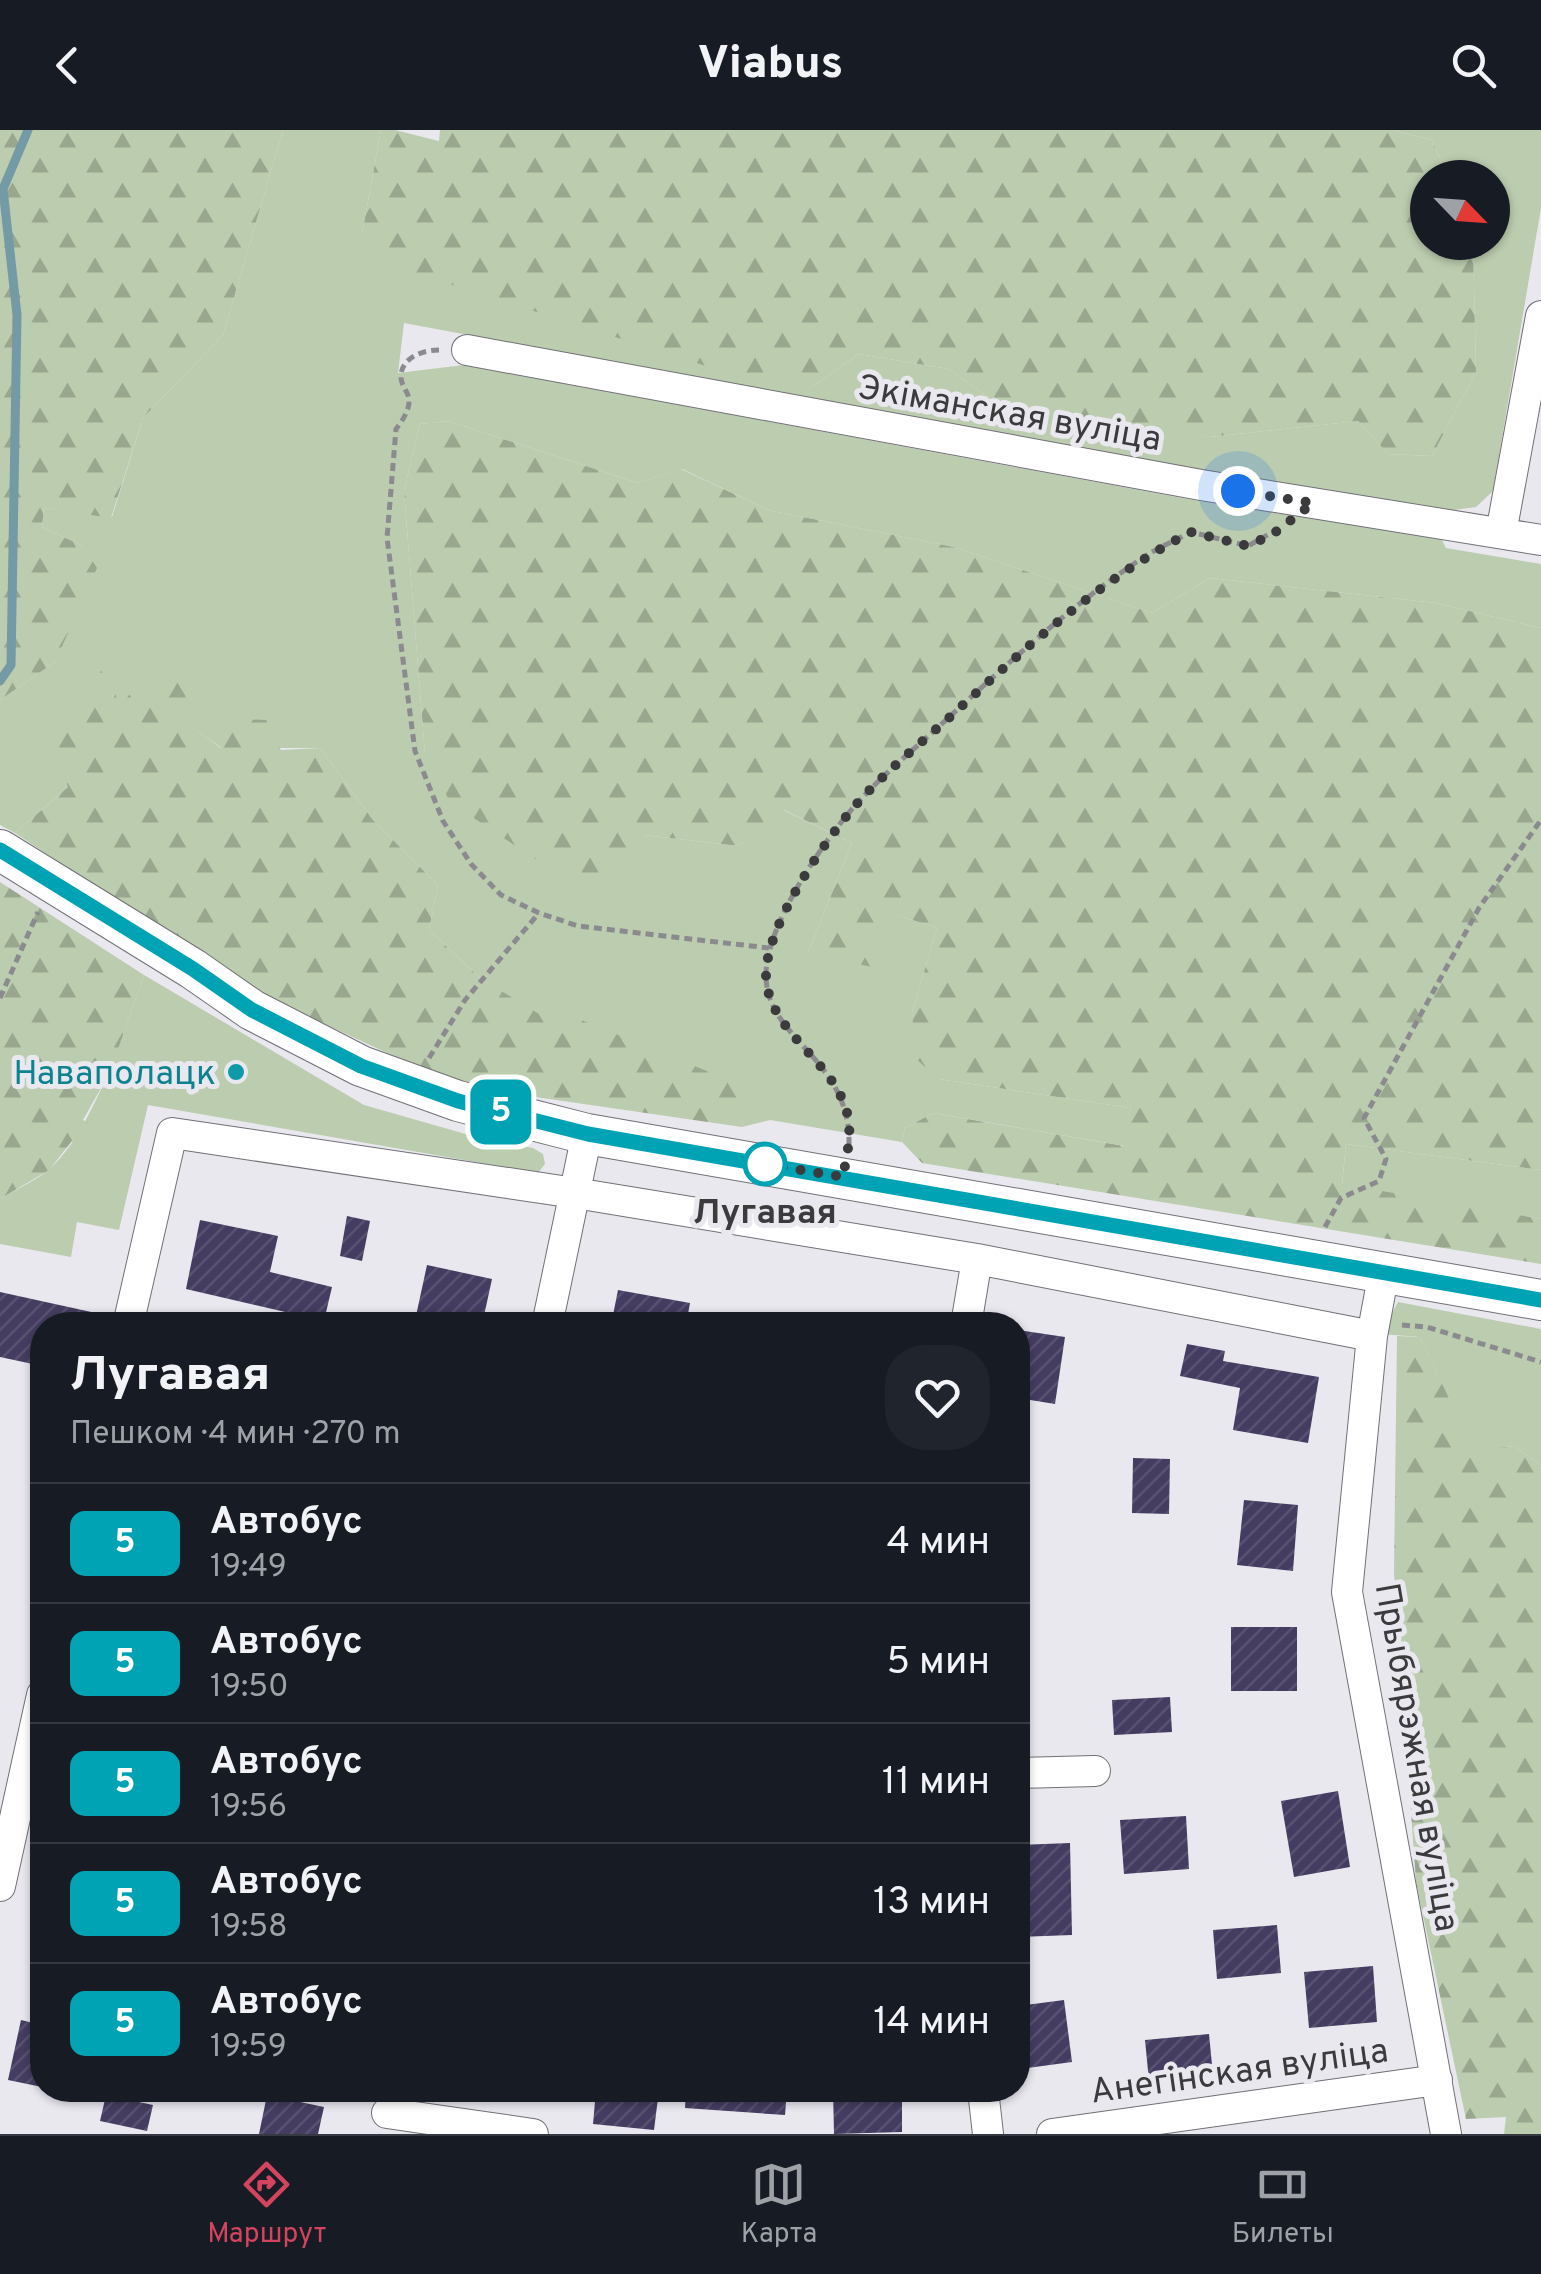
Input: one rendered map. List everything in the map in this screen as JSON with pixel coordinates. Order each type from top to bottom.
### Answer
[{"type":"main road","points":[[0,850],[252,1010],[361,1066],[458,1101],[588,1134],[1541,1300]]},
{"type":"street","points":[[1502,533],[1541,316]]},
{"type":"street","name":"Экіманская вуліца","points":[[466,350],[1201,486],[1541,540]]},
{"type":"street","points":[[131,1312],[172,1133],[977,1259],[1372,1336]]},
{"type":"street","points":[[550,1312],[588,1134]]},
{"type":"street","points":[[968,1312],[977,1259]]},
{"type":"street","name":"Прыбярэжная вуліца","points":[[1384,1272],[1372,1336],[1346,1592],[1446,2134]]},
{"type":"street","points":[[0,1886],[30,1750]]},
{"type":"street","points":[[1030,1773],[1095,1770]]},
{"type":"street","name":"Анегінская вуліца","points":[[1052,2134],[1437,2080]]},
{"type":"street","points":[[984,2102],[988,2134]]},
{"type":"street","points":[[387,2112],[533,2134]]},
{"type":"path","points":[[466,350],[424,350],[405,363],[401,375],[409,400],[396,430],[386,538],[415,751],[443,821],[471,864],[501,895],[539,913],[578,926],[769,948]]},
{"type":"path","points":[[843,1177],[849,1119],[831,1076],[784,1023],[768,997],[766,974],[769,948],[779,924],[826,842],[862,797],[1028,645],[1146,556],[1191,532],[1248,546],[1273,534],[1313,503]]},
{"type":"path","points":[[1307,1258],[1341,1198],[1379,1181],[1386,1158],[1364,1118],[1479,908],[1541,820]]},
{"type":"path","points":[[0,998],[51,882]]},
{"type":"path","points":[[412,1085],[465,1000],[539,913]]},
{"type":"path","points":[[1372,1336],[1383,1326],[1428,1327],[1541,1362]]},
{"type":"green space","points":[[0,130],[283,130],[223,335],[143,418],[111,518],[44,508],[42,527],[83,546],[97,568],[55,662],[0,700]]},
{"type":"green space","points":[[283,130],[381,130],[362,234],[815,385],[859,354],[948,369],[987,396],[1209,437],[1358,421],[1388,454],[1432,456],[1476,372],[1473,260],[1510,260],[1510,160],[1441,160],[1432,140],[1393,130],[1541,130],[1541,208],[1493,491],[1476,507],[1454,510],[1203,471],[404,323],[398,373],[464,365],[1198,501],[1441,538],[1446,548],[1541,564],[1541,628],[1436,603],[1210,578],[1152,613],[954,547],[768,510],[682,469],[638,483],[448,421],[420,424],[404,491],[425,754],[644,835],[739,846],[783,810],[852,843],[808,953],[900,916],[937,928],[912,1012],[939,1079],[1131,1108],[1125,1146],[933,1113],[905,1128],[902,1142],[770,1120],[742,1127],[745,1087],[562,1029],[480,978],[429,930],[438,885],[373,820],[320,748],[222,748],[182,721],[69,786],[15,833],[0,825],[0,700],[55,662],[83,546],[42,527],[44,508],[112,517],[143,418],[223,335]]},
{"type":"green space","points":[[381,130],[439,141],[440,130],[1393,130],[1432,140],[1441,160],[1410,160],[1410,260],[1473,260],[1476,372],[1432,456],[1388,454],[1358,421],[1209,437],[1108,422],[987,396],[948,369],[859,354],[815,385],[706,366],[409,271],[362,234]]},
{"type":"green space","points":[[448,421],[638,483],[681,469],[768,510],[954,547],[1152,613],[1210,578],[1436,603],[1541,628],[1541,1170],[1346,1144],[1342,1184],[1541,1219],[1541,1264],[922,1163],[902,1142],[905,1128],[933,1113],[1124,1146],[1131,1108],[939,1079],[916,1059],[912,1012],[937,928],[900,916],[872,967],[808,953],[852,843],[784,810],[739,846],[644,835],[583,891],[450,802],[425,754],[404,491],[420,424]]},
{"type":"green space","points":[[101,671],[114,682],[118,710],[141,679],[170,672],[186,695],[183,721],[221,748],[235,719],[266,720],[281,750],[320,748],[373,820],[438,885],[429,930],[480,978],[562,1028],[574,1017],[746,1087],[742,1127],[459,1086],[259,994],[15,833],[68,787],[52,746],[65,709]]},
{"type":"green space","points":[[0,882],[144,975],[110,1072],[83,1120],[93,1126],[94,1139],[84,1146],[72,1141],[49,1170],[0,1199]]},
{"type":"green space","points":[[144,975],[364,1105],[469,1135],[533,1148],[543,1154],[545,1164],[538,1173],[148,1105],[119,1230],[77,1222],[71,1257],[0,1244],[0,1199],[47,1171],[78,1133],[117,1051]]},
{"type":"green space","points":[[1346,1144],[1541,1170],[1541,1219],[1342,1185]]},
{"type":"green space","points":[[1398,1302],[1541,1329],[1541,1465],[1514,1446],[1474,1452],[1420,1337],[1381,1334]]},
{"type":"green space","points":[[1397,1336],[1420,1337],[1474,1451],[1514,1446],[1541,1465],[1541,2134],[1504,2134],[1506,2117],[1466,2119],[1416,1882],[1394,1573]]},
{"type":"building","points":[[347,1216],[370,1221],[362,1261],[340,1256]]},
{"type":"building","points":[[200,1220],[278,1236],[270,1272],[332,1287],[326,1312],[285,1312],[186,1289]]},
{"type":"building","points":[[427,1265],[492,1279],[485,1312],[417,1312]]},
{"type":"building","points":[[618,1290],[690,1303],[688,1312],[614,1312]]},
{"type":"building","points":[[0,1292],[91,1312],[30,1312],[30,1363],[0,1357]]},
{"type":"building","points":[[1030,1332],[1065,1337],[1055,1404],[1030,1400]]},
{"type":"building","points":[[1187,1344],[1225,1351],[1223,1361],[1319,1377],[1308,1443],[1233,1430],[1240,1388],[1180,1376]]},
{"type":"building","points":[[1133,1458],[1170,1459],[1169,1514],[1132,1513]]},
{"type":"building","points":[[1244,1500],[1298,1505],[1293,1571],[1237,1565]]},
{"type":"building","points":[[1231,1627],[1297,1627],[1297,1691],[1231,1691]]},
{"type":"building","points":[[1170,1697],[1172,1732],[1114,1735],[1112,1700]]},
{"type":"building","points":[[1338,1791],[1350,1867],[1294,1877],[1281,1801]]},
{"type":"building","points":[[1186,1816],[1189,1869],[1124,1874],[1120,1820]]},
{"type":"building","points":[[1070,1843],[1072,1935],[1030,1937],[1030,1845]]},
{"type":"building","points":[[1277,1925],[1281,1973],[1217,1979],[1213,1930]]},
{"type":"building","points":[[1373,1966],[1377,2022],[1309,2028],[1304,1972]]},
{"type":"building","points":[[1064,2000],[1072,2062],[1030,2068],[1030,2004]]},
{"type":"building","points":[[21,2020],[30,2022],[30,2085],[8,2080]]},
{"type":"building","points":[[1209,2034],[1213,2075],[1149,2081],[1145,2040]]},
{"type":"building","points":[[104,2102],[153,2105],[147,2131],[100,2121]]},
{"type":"building","points":[[266,2102],[324,2107],[318,2134],[259,2134]]},
{"type":"building","points":[[595,2102],[658,2102],[654,2130],[593,2124]]},
{"type":"building","points":[[685,2102],[786,2102],[785,2115],[685,2108]]},
{"type":"building","points":[[833,2102],[902,2102],[902,2132],[834,2134]]},
{"type":"waterway","points":[[0,681],[11,665],[17,315],[3,189],[28,130]]},
{"type":"bus line","name":"5","points":[[0,850],[252,1010],[361,1066],[458,1101],[588,1134],[1541,1300]]},
{"type":"place","name":"Наваполацк","points":[[236,1072]]},
{"type":"place","name":"Лугавая","points":[[765,1164]]},
{"type":"route","points":[[765,1164],[843,1177],[849,1119],[840,1094],[831,1076],[784,1023],[768,997],[766,974],[769,948],[779,924],[826,842],[862,797],[1028,645],[1146,556],[1191,532],[1248,546],[1273,534],[1313,503],[1238,491]]}]
